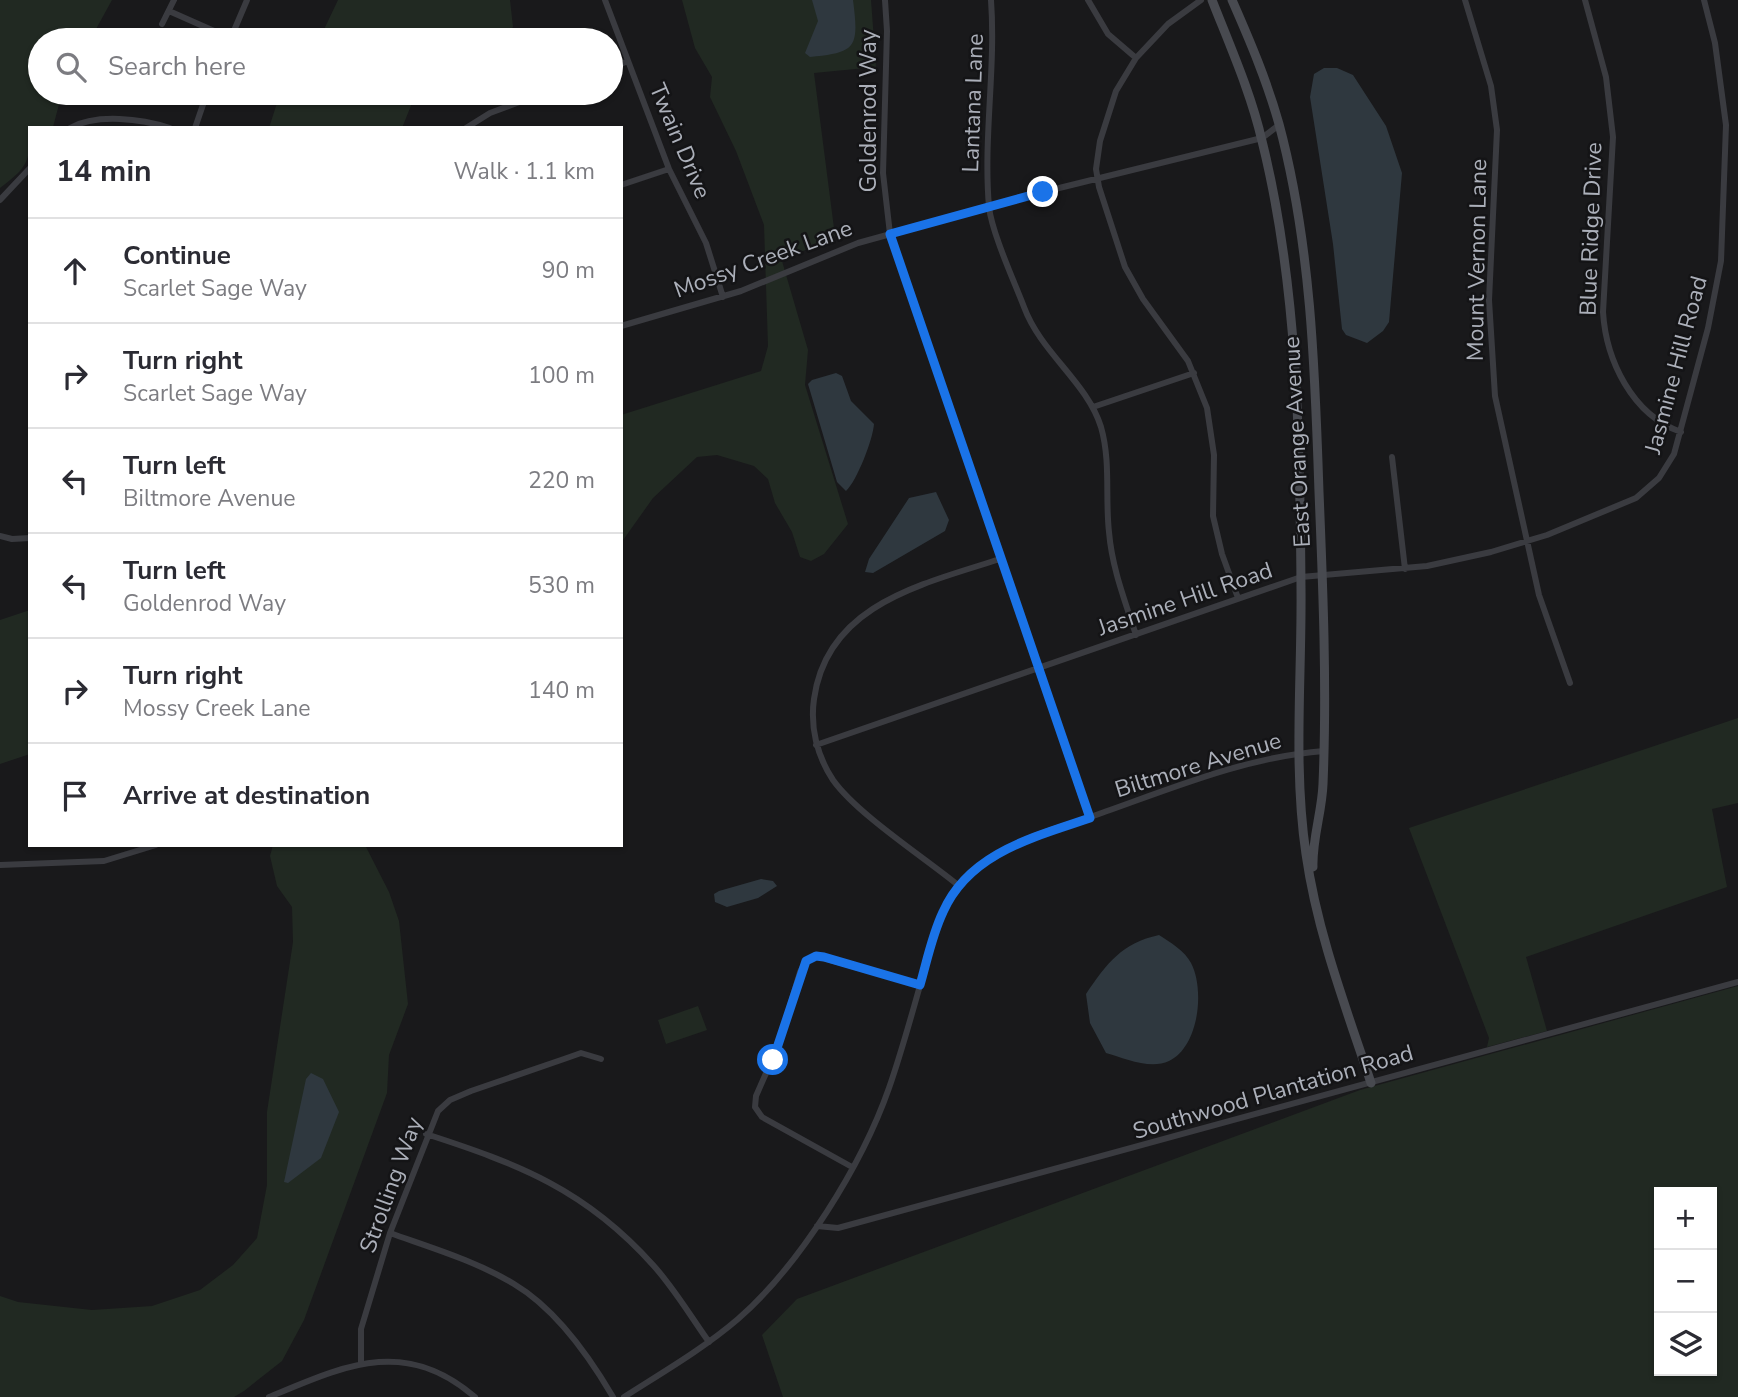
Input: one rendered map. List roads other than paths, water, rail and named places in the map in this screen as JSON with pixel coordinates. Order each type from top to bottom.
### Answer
[{"type":"street","points":[[162,24],[174,0]]},
{"type":"street","points":[[235,28],[247,0]]},
{"type":"street","name":"Twain Drive","points":[[605,0],[616,28]]},
{"type":"street","name":"Goldenrod Way","points":[[885,0],[883,173],[890,234],[1090,818]]},
{"type":"street","name":"Lantana Lane","points":[[991,0],[989,207],[1025,310],[1037,333],[1093,407],[1106,449],[1108,531],[1112,559],[1136,635]]},
{"type":"street","points":[[1088,0],[1108,34],[1136,58]]},
{"type":"street","points":[[1201,0],[1168,24],[1136,58],[1116,90],[1100,141],[1098,179],[1129,275],[1177,341],[1194,373],[1211,429],[1213,516],[1238,598]]},
{"type":"street","name":"East Orange Avenue","points":[[1212,0],[1262,138],[1276,202],[1286,281],[1299,483],[1301,816],[1313,893],[1334,973],[1371,1083]]},
{"type":"street","name":"East Orange Avenue","points":[[1232,0],[1261,65],[1279,125],[1300,225],[1312,331],[1323,575],[1324,751],[1323,787],[1312,849],[1313,893]]},
{"type":"street","name":"Mount Vernon Lane","points":[[1465,0],[1491,86],[1496,114],[1497,150],[1489,300],[1490,350],[1495,396],[1539,595],[1570,683]]},
{"type":"street","name":"Blue Ridge Drive","points":[[1584,0],[1606,77],[1612,138],[1604,299],[1606,340],[1615,365],[1637,400],[1661,422],[1681,432]]},
{"type":"street","name":"Jasmine Hill Road","points":[[816,745],[1301,577],[1405,569],[1454,561],[1527,541],[1614,509],[1646,491],[1669,463],[1681,432],[1720,279],[1726,125],[1715,43],[1704,0]]},
{"type":"street","points":[[169,11],[206,28]]},
{"type":"street","name":"Twain Drive","points":[[623,48],[669,169],[706,243],[723,297]]},
{"type":"street","points":[[623,63],[628,61]]},
{"type":"street","points":[[196,126],[203,105]]},
{"type":"street","points":[[469,126],[490,113],[511,105]]},
{"type":"street","points":[[77,126],[102,119],[164,126]]},
{"type":"street","name":"Mossy Creek Lane","points":[[623,325],[723,297],[842,248],[989,207],[1262,138],[1279,125]]},
{"type":"street","points":[[623,184],[669,169]]},
{"type":"street","points":[[0,200],[28,170]]},
{"type":"street","points":[[1093,407],[1194,373]]},
{"type":"street","points":[[1392,457],[1405,569]]},
{"type":"street","points":[[0,536],[28,538]]},
{"type":"street","points":[[959,886],[844,793],[826,768],[816,745],[812,718],[815,689],[824,661],[844,631],[883,600],[1000,559]]},
{"type":"street","name":"Biltmore Avenue","points":[[624,1397],[709,1342],[767,1292],[817,1226],[852,1167],[889,1089],[942,914],[959,886],[984,862],[1007,848],[1270,757],[1324,751]]},
{"type":"street","points":[[0,865],[92,863],[132,855],[151,847]]},
{"type":"street","points":[[852,1167],[762,1117],[755,1107],[756,1096],[778,1046],[800,972],[806,961],[816,956],[920,985]]},
{"type":"street","name":"Southwood Plantation Road","points":[[817,1226],[838,1228],[1738,982]]},
{"type":"street","name":"Strolling Way","points":[[361,1362],[361,1329],[390,1233],[426,1135],[438,1111],[450,1100],[471,1091],[581,1054],[601,1059]]},
{"type":"street","points":[[426,1135],[495,1157],[556,1183],[611,1222],[655,1266],[709,1342]]},
{"type":"street","points":[[390,1233],[474,1263],[517,1285],[556,1319],[613,1397]]},
{"type":"street","points":[[269,1397],[361,1362],[401,1361],[431,1368],[474,1397]]}]
